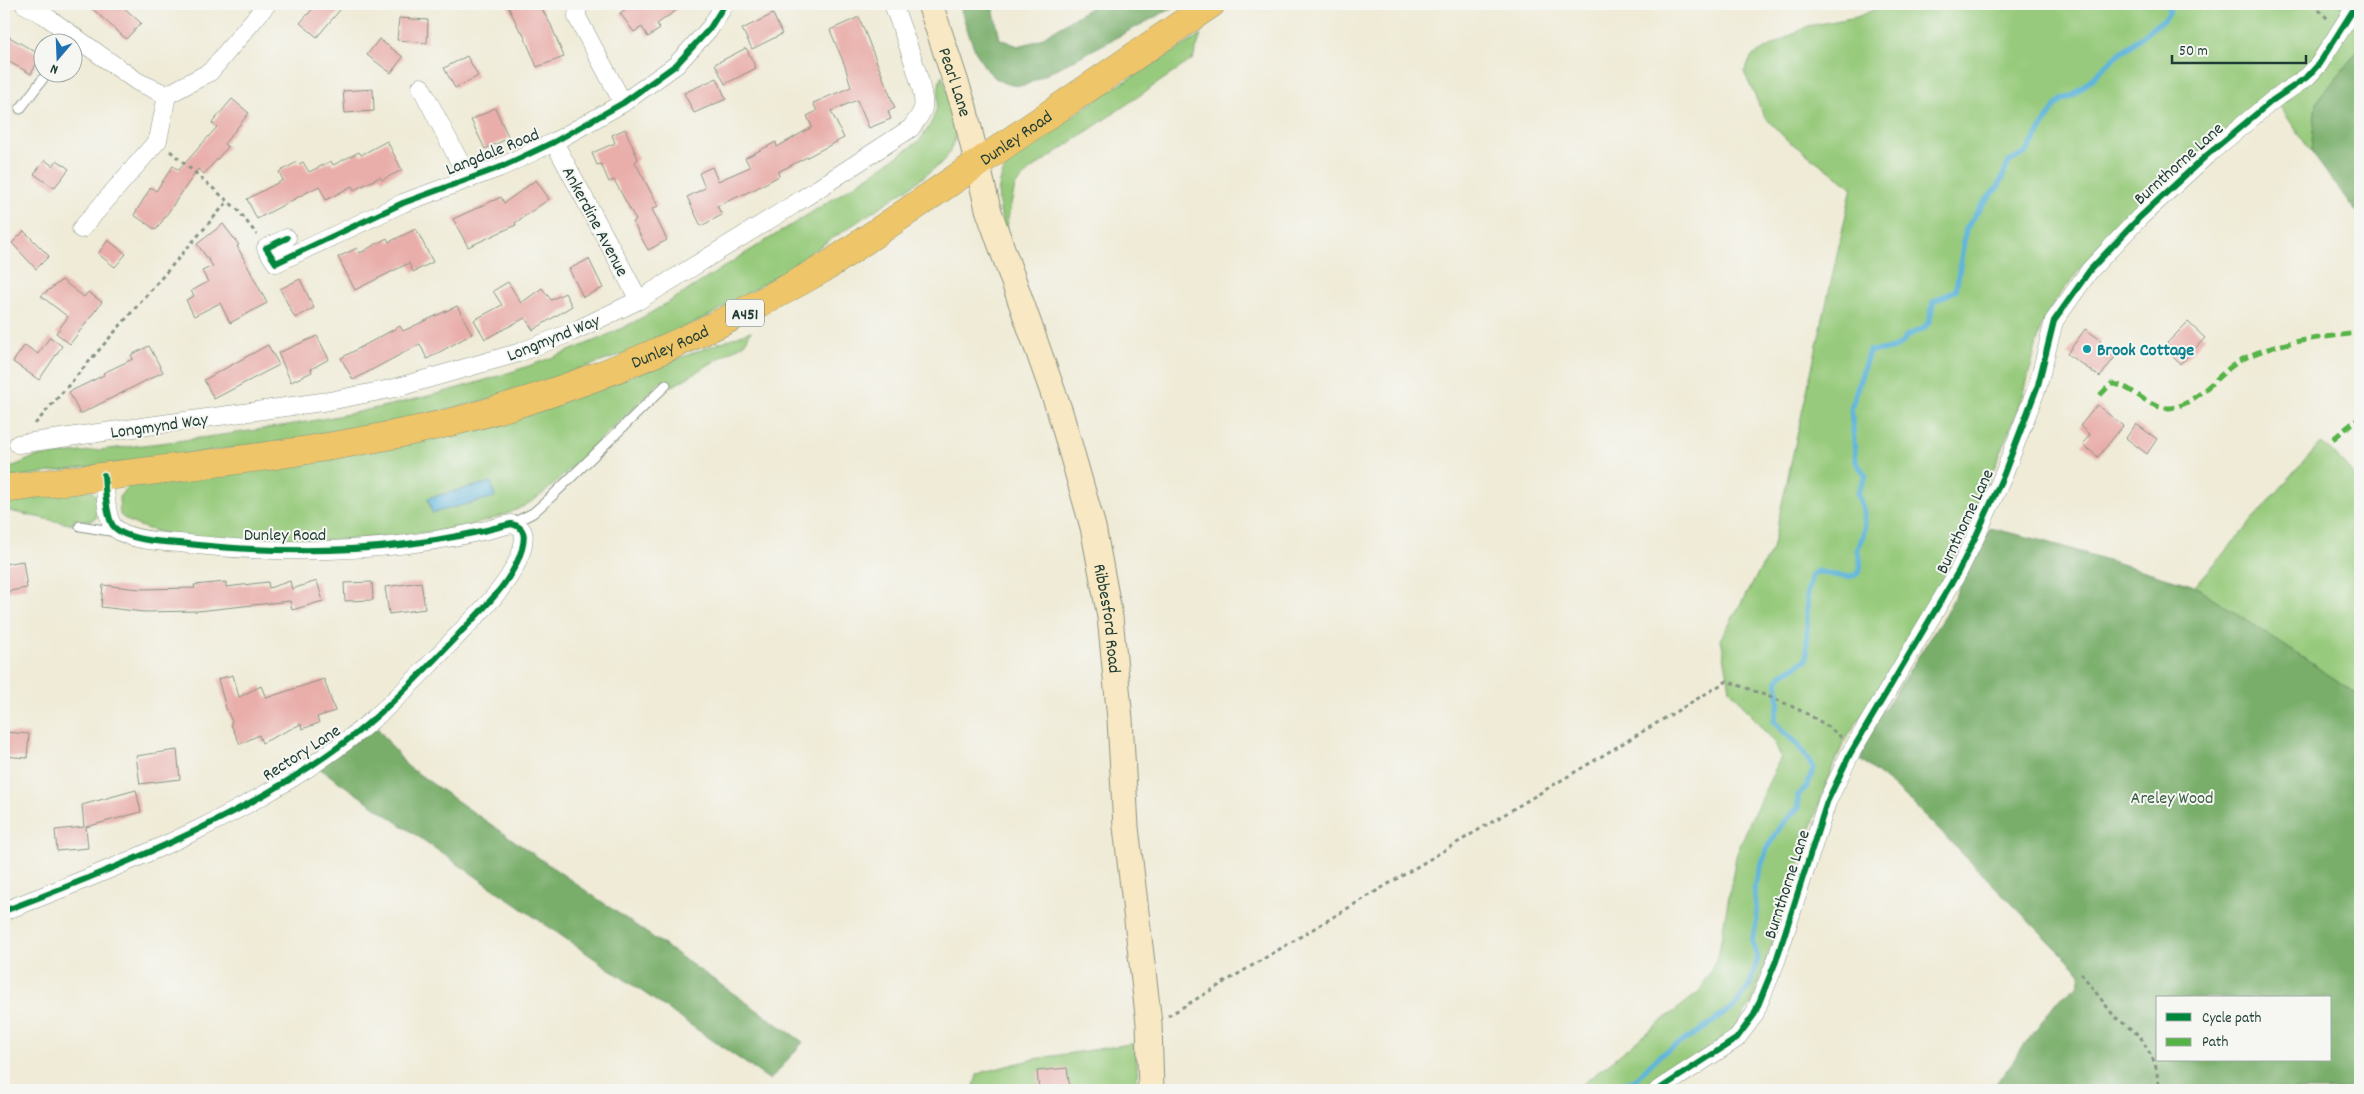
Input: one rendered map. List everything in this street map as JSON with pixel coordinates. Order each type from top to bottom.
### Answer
[{"type":"main road","name":"Pearl Lane","points":[[930,4],[964,107],[978,163]]},
{"type":"main road","name":"Dunley Road","points":[[4,489],[302,450],[375,438],[456,421],[514,405],[617,369],[704,333],[761,304],[826,267],[1211,4]]},
{"type":"main road","name":"Ribbesford Road","points":[[978,163],[988,209],[1060,412],[1093,527],[1110,616],[1120,718],[1126,827],[1149,1023],[1151,1090]]},
{"type":"street","points":[[24,4],[44,15],[63,32]]},
{"type":"street","points":[[167,95],[210,72],[267,4]]},
{"type":"street","points":[[578,4],[578,17],[624,103]]},
{"type":"street","name":"Langdale Road","points":[[266,248],[276,263],[404,203],[501,167],[554,142],[624,103],[676,65],[710,28],[725,4]]},
{"type":"street","name":"Longmynd Way","points":[[18,444],[329,401],[395,388],[518,353],[572,332],[639,300],[818,189],[911,128],[923,107],[922,91],[894,4]]},
{"type":"street","name":"Burnthorne Lane","points":[[1658,1090],[1736,1039],[1754,1015],[1776,961],[1827,802],[1850,754],[1958,572],[1976,536],[2004,474],[2038,386],[2050,330],[2074,292],[2090,270],[2140,217],[2207,154],[2273,100],[2307,76],[2327,52],[2357,4]]},
{"type":"street","points":[[82,46],[138,82],[167,95]]},
{"type":"street","name":"Langdale Road","points":[[421,87],[468,178]]},
{"type":"street","points":[[80,229],[158,140],[167,95]]},
{"type":"street","name":"Ankerdine Avenue","points":[[554,142],[639,300]]},
{"type":"street","points":[[266,248],[287,238]]},
{"type":"street","points":[[104,475],[109,519],[112,526],[122,533]]},
{"type":"street","name":"Dunley Road","points":[[122,533],[152,540],[224,548],[319,550],[435,542],[511,524]]},
{"type":"street","name":"Rectory Lane","points":[[4,911],[113,867],[217,819],[290,778],[356,733],[420,674],[508,578],[520,555],[524,540],[523,530],[518,525],[511,524]]},
{"type":"lane","points":[[20,109],[40,82]]},
{"type":"lane","points":[[511,524],[532,513],[550,498],[666,385]]},
{"type":"lane","points":[[80,526],[122,533]]},
{"type":"path","points":[[158,140],[238,210],[266,248]]},
{"type":"path","points":[[18,444],[228,201]]},
{"type":"path","points":[[1149,1023],[1169,1015],[1727,681],[1785,703],[1827,725],[1845,741],[1850,754]]},
{"type":"path","points":[[2081,973],[2114,1016],[2140,1036],[2155,1063],[2160,1090]]},
{"type":"green space","points":[[959,4],[992,4],[1000,39],[1018,46],[1037,41],[1096,4],[1180,4],[1026,85],[1011,85],[998,80],[988,71],[980,59],[973,46]]},
{"type":"green space","points":[[1887,4],[2347,4],[2310,62],[2272,89],[2141,209],[2089,258],[2052,305],[2041,327],[2024,393],[1999,457],[1951,566],[1904,649],[1845,741],[1831,770],[1752,1003],[1731,1033],[1642,1090],[1575,1090],[1699,992],[1718,957],[1736,856],[1750,821],[1781,757],[1775,744],[1730,689],[1721,638],[1772,549],[1852,187],[1786,139],[1764,116],[1744,72],[1752,56],[1808,26],[1857,17]]},
{"type":"green space","points":[[2360,11],[2360,48],[2316,103],[2311,152],[2279,105]]},
{"type":"green space","points":[[1201,35],[1193,59],[1029,171],[1015,186],[1005,233],[999,205],[999,188],[1004,170],[1010,161],[1101,96]]},
{"type":"green space","points":[[2360,48],[2360,217],[2311,152],[2316,103]]},
{"type":"green space","points":[[942,75],[957,121],[954,142],[945,160],[913,185],[771,279],[713,314],[639,349],[488,400],[345,433],[7,478],[5,470],[34,457],[248,431],[320,420],[390,405],[460,388],[529,366],[615,332],[670,301],[809,214],[919,141],[934,116]]},
{"type":"green space","points":[[751,331],[745,343],[673,386],[661,381],[549,488],[524,506],[491,520],[425,533],[334,540],[281,541],[229,540],[183,536],[145,528],[120,515],[119,497],[132,482],[594,390]],"holes":[[[491,482],[432,513],[428,498]]]},
{"type":"green space","points":[[2320,443],[2331,450],[2360,482],[2360,696],[2195,586]]},
{"type":"green space","points":[[88,489],[99,501],[96,518],[90,521],[74,519],[74,525],[9,511],[8,497]]},
{"type":"green space","name":"Areley Wood","points":[[1990,528],[2044,541],[2195,586],[2360,696],[2360,1090],[1992,1090],[2055,1003],[2079,984],[2081,973],[1901,792],[1860,760],[1863,755],[1857,751],[1945,615]]},
{"type":"green space","points":[[376,726],[407,766],[803,1042],[770,1080],[319,768]]},
{"type":"green space","points":[[1136,1043],[1138,1090],[973,1090],[977,1075],[984,1072],[1034,1059]]},
{"type":"water","points":[[491,482],[495,497],[432,513],[428,498]]},
{"type":"building","points":[[87,4],[120,4],[141,23],[126,39]]},
{"type":"building","points":[[317,4],[345,4],[317,37],[300,23]]},
{"type":"building","points":[[507,4],[539,4],[551,25],[564,57],[537,67],[522,31],[520,31]]},
{"type":"building","points":[[633,4],[685,4],[657,24],[660,29],[648,37],[642,27],[634,32],[620,13]]},
{"type":"building","points":[[773,14],[782,34],[752,49],[742,29]]},
{"type":"building","points":[[859,17],[895,108],[888,111],[891,119],[869,128],[857,100],[831,111],[844,138],[778,172],[779,176],[755,189],[717,206],[722,215],[701,226],[687,197],[705,188],[699,173],[712,167],[718,181],[750,167],[745,158],[776,142],[777,147],[812,127],[807,116],[817,111],[813,103],[851,87],[845,66],[830,30]]},
{"type":"building","points":[[399,18],[428,20],[427,43],[397,40]]},
{"type":"building","points":[[4,34],[32,50],[32,72],[31,74],[4,59]]},
{"type":"building","points":[[379,39],[403,57],[391,73],[367,55]]},
{"type":"building","points":[[746,48],[756,68],[725,84],[715,64]]},
{"type":"building","points":[[467,56],[478,76],[455,88],[444,68]]},
{"type":"building","points":[[717,78],[726,99],[694,113],[684,93]]},
{"type":"building","points":[[373,89],[374,111],[345,113],[343,91]]},
{"type":"building","points":[[232,99],[249,113],[224,144],[228,147],[204,174],[198,169],[156,230],[134,215],[151,187],[156,191],[173,166],[179,170],[217,127],[212,123]]},
{"type":"building","points":[[495,108],[509,138],[485,149],[471,120]]},
{"type":"building","points":[[625,129],[638,159],[635,162],[658,206],[652,209],[667,240],[648,250],[633,222],[636,220],[614,180],[609,182],[601,164],[597,165],[592,153],[615,143],[612,135]]},
{"type":"building","points":[[387,141],[402,170],[382,180],[380,177],[354,190],[352,186],[326,200],[319,186],[257,219],[247,199],[283,180],[279,172],[297,162],[299,164],[303,162],[309,172],[331,161],[333,165],[359,152],[361,155]]},
{"type":"building","points":[[45,160],[53,166],[57,160],[69,169],[54,188],[34,174]]},
{"type":"building","points":[[536,180],[549,199],[515,223],[516,225],[468,247],[453,219],[501,197],[504,203]]},
{"type":"building","points":[[223,224],[239,245],[237,246],[267,303],[230,323],[220,303],[194,316],[186,300],[194,296],[191,291],[208,282],[202,271],[213,266],[197,244]]},
{"type":"building","points":[[416,229],[433,262],[413,272],[409,263],[355,290],[338,257],[357,248],[360,253],[387,238],[389,242]]},
{"type":"building","points":[[24,231],[49,256],[36,269],[12,243]]},
{"type":"building","points":[[108,240],[126,254],[115,267],[98,254]]},
{"type":"building","points":[[589,259],[603,288],[583,297],[569,269]]},
{"type":"building","points":[[300,279],[314,308],[295,318],[280,289]]},
{"type":"building","points":[[62,280],[84,297],[88,292],[102,302],[70,344],[56,333],[68,317],[41,296]]},
{"type":"building","points":[[508,282],[521,303],[542,288],[551,300],[565,293],[572,306],[533,330],[525,318],[485,339],[474,320],[502,305],[493,291]]},
{"type":"building","points":[[457,306],[472,334],[427,359],[420,344],[353,380],[341,358],[400,326],[403,331]]},
{"type":"building","points":[[2188,322],[2205,338],[2180,364],[2163,347]]},
{"type":"building","name":"Brook Cottage","points":[[2085,329],[2101,340],[2098,345],[2115,357],[2100,377],[2067,354]]},
{"type":"building","points":[[317,336],[329,359],[311,369],[312,372],[291,382],[278,353]]},
{"type":"building","points":[[50,337],[62,346],[39,380],[13,362],[25,345],[38,354]]},
{"type":"building","points":[[268,345],[279,365],[214,399],[204,380]]},
{"type":"building","points":[[149,346],[163,372],[80,414],[69,392],[133,359],[131,355]]},
{"type":"building","points":[[2097,405],[2123,426],[2098,457],[2082,444],[2090,435],[2080,426]]},
{"type":"building","points":[[2136,424],[2157,439],[2147,454],[2126,438]]},
{"type":"building","points":[[23,561],[27,588],[4,592],[4,564]]},
{"type":"building","points":[[290,581],[292,589],[317,581],[323,601],[292,610],[290,601],[198,611],[143,612],[101,607],[103,585],[139,589],[195,588],[194,585],[226,582],[226,587],[268,582],[269,588]]},
{"type":"building","points":[[372,582],[373,600],[345,601],[344,583]]},
{"type":"building","points":[[421,582],[425,609],[389,614],[385,587]]},
{"type":"building","points":[[233,675],[239,697],[261,686],[266,698],[324,679],[335,711],[317,717],[319,723],[302,729],[301,724],[262,743],[259,735],[240,744],[230,723],[232,722],[218,679]]},
{"type":"building","points":[[4,732],[29,734],[27,758],[4,756]]},
{"type":"building","points":[[177,750],[180,779],[140,784],[136,756]]},
{"type":"building","points":[[136,790],[141,812],[86,827],[88,848],[57,851],[55,830],[84,827],[82,805]]},
{"type":"building","points":[[1067,1068],[1070,1088],[1062,1088],[1063,1090],[1039,1090],[1037,1071]]},
{"type":"waterway","points":[[1598,1090],[1633,1081],[1660,1055],[1703,1029],[1736,1005],[1750,984],[1758,958],[1752,941],[1757,919],[1754,886],[1768,846],[1782,824],[1798,808],[1798,795],[1807,786],[1814,768],[1798,745],[1774,722],[1779,703],[1777,681],[1781,675],[1807,659],[1807,592],[1812,575],[1818,571],[1851,576],[1857,574],[1860,569],[1857,550],[1861,543],[1865,522],[1863,508],[1857,494],[1866,476],[1856,462],[1851,409],[1869,351],[1886,350],[1896,347],[1900,345],[1906,336],[1927,325],[1933,302],[1956,290],[1966,229],[1982,205],[1998,187],[2009,162],[2027,152],[2054,108],[2062,100],[2074,95],[2114,58],[2163,20],[2170,12],[2167,4]]},
{"type":"marked path","points":[[2100,395],[2111,384],[2119,385],[2154,405],[2170,408],[2191,400],[2236,363],[2258,352],[2302,341],[2360,333]]},
{"type":"marked path","points":[[2333,439],[2360,417]]},
{"type":"cycle path","points":[[287,238],[266,248],[276,263],[403,203],[501,167],[554,142],[623,103],[676,65],[710,28],[725,4]]},
{"type":"cycle path","points":[[1658,1090],[1736,1039],[1754,1015],[1776,961],[1827,802],[1850,754],[1958,572],[1976,536],[2004,474],[2038,385],[2054,321],[2090,270],[2140,217],[2207,155],[2273,100],[2307,77],[2319,64],[2357,4]]},
{"type":"cycle path","points":[[4,911],[98,874],[196,831],[289,780],[332,752],[394,701],[485,607],[511,574],[523,545],[524,537],[522,530],[516,525],[511,524],[429,541],[346,549],[263,550],[145,540],[127,535],[111,523],[106,502],[104,475]]},
{"type":"place","name":"Brook Cottage","points":[[2087,349]]}]
